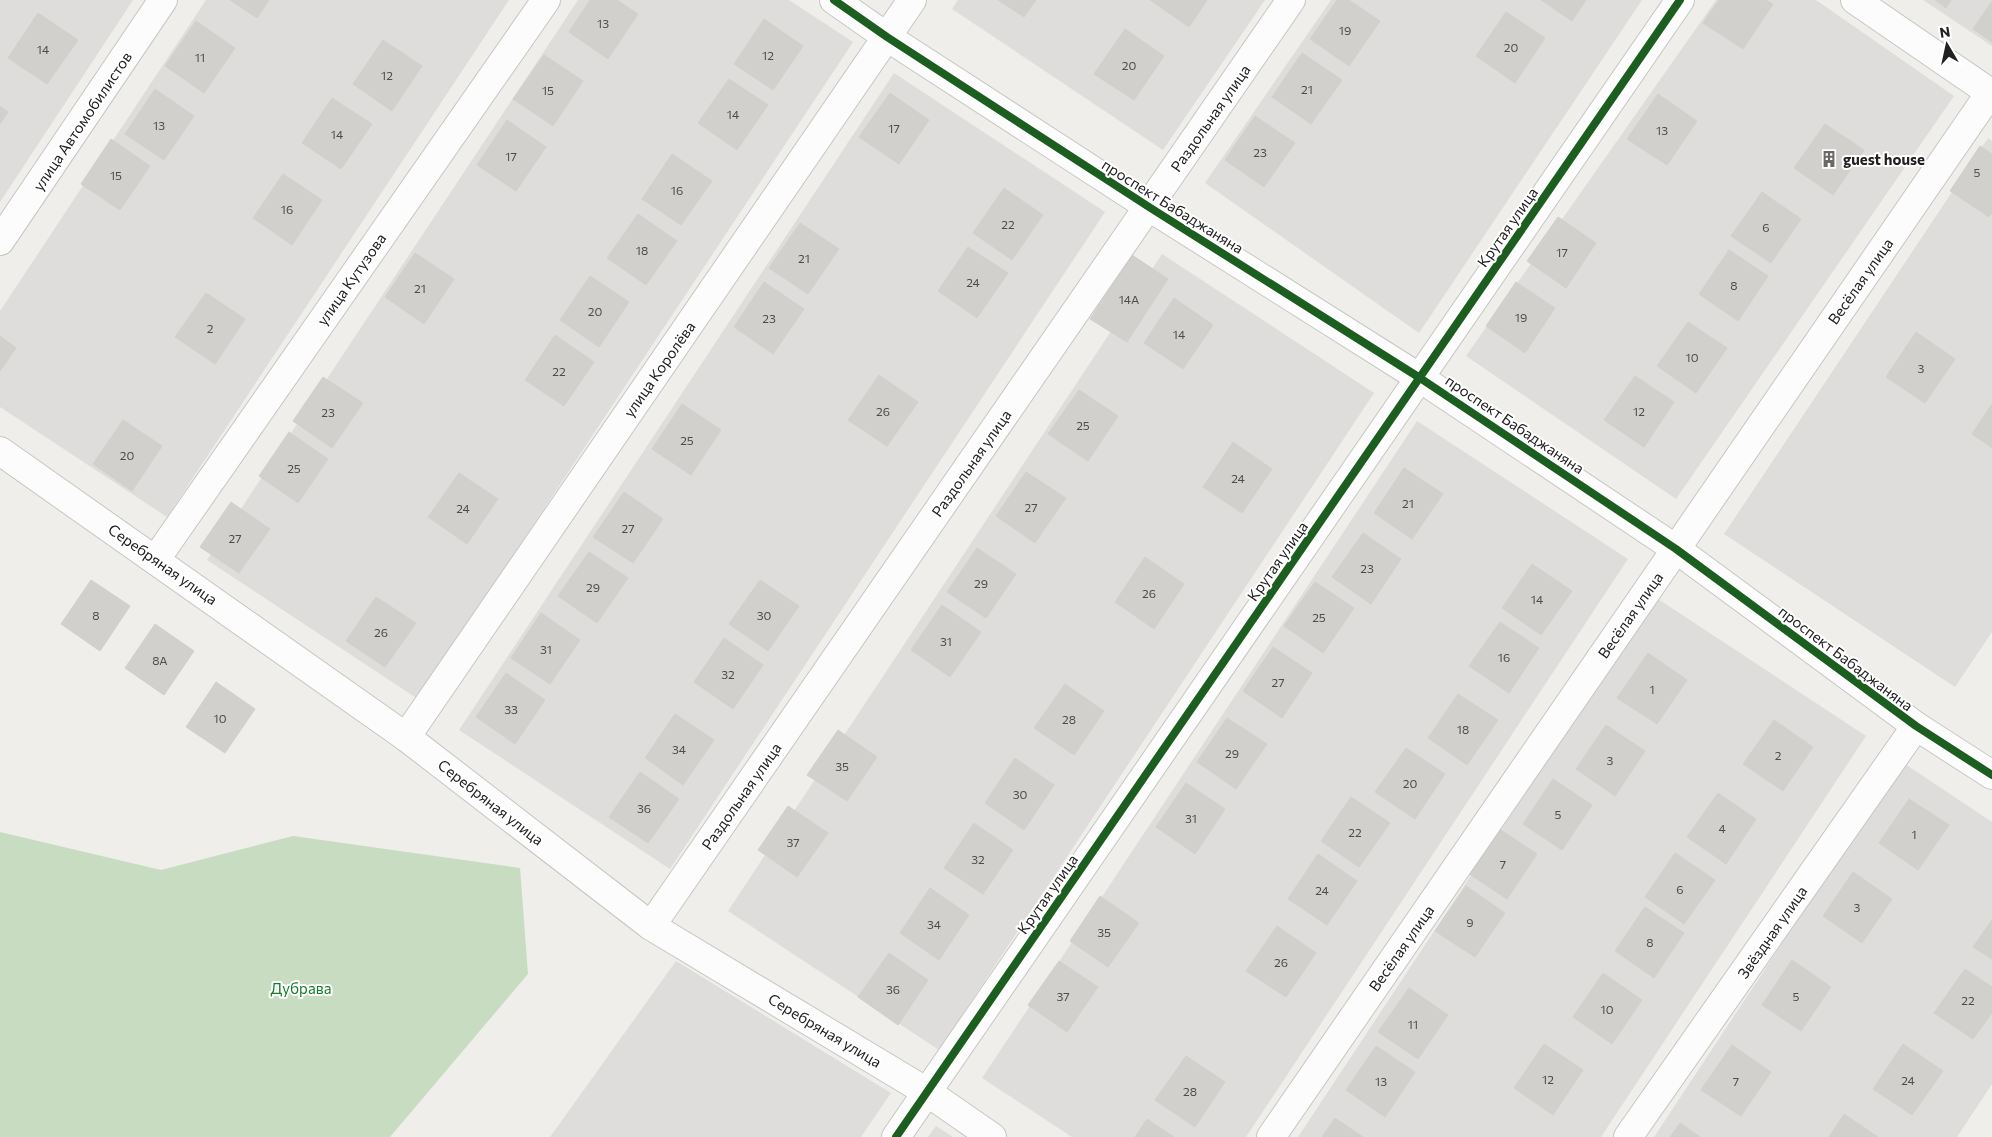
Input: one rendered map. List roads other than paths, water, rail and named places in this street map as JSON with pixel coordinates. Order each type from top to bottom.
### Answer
[{"type":"street","name":"улица Автомобилистов","points":[[0,242],[163,0]]},
{"type":"street","name":"улица Кутузова","points":[[156,559],[546,0]]},
{"type":"street","name":"проспект Бабаджаняна","points":[[834,0],[887,37],[1148,207],[1420,378],[1676,549],[1916,726],[1992,775]]},
{"type":"street","name":"улица Королёва","points":[[406,737],[912,0]]},
{"type":"street","name":"Раздольная улица","points":[[651,926],[1291,0]]},
{"type":"street","name":"Крутая улица","points":[[896,1137],[1680,0]]},
{"type":"street","points":[[1855,0],[1991,93]]},
{"type":"street","name":"Весёлая улица","points":[[1271,1137],[1991,93]]},
{"type":"street","name":"Серебряная улица","points":[[0,451],[156,559],[406,737],[651,926],[927,1092],[992,1137]]},
{"type":"street","name":"Звёздная улица","points":[[1628,1137],[1916,726]]},
{"type":"place","name":"guest house","points":[[1829,159]]},
{"type":"park label","name":"Дубрава","points":[[301,988]]}]
